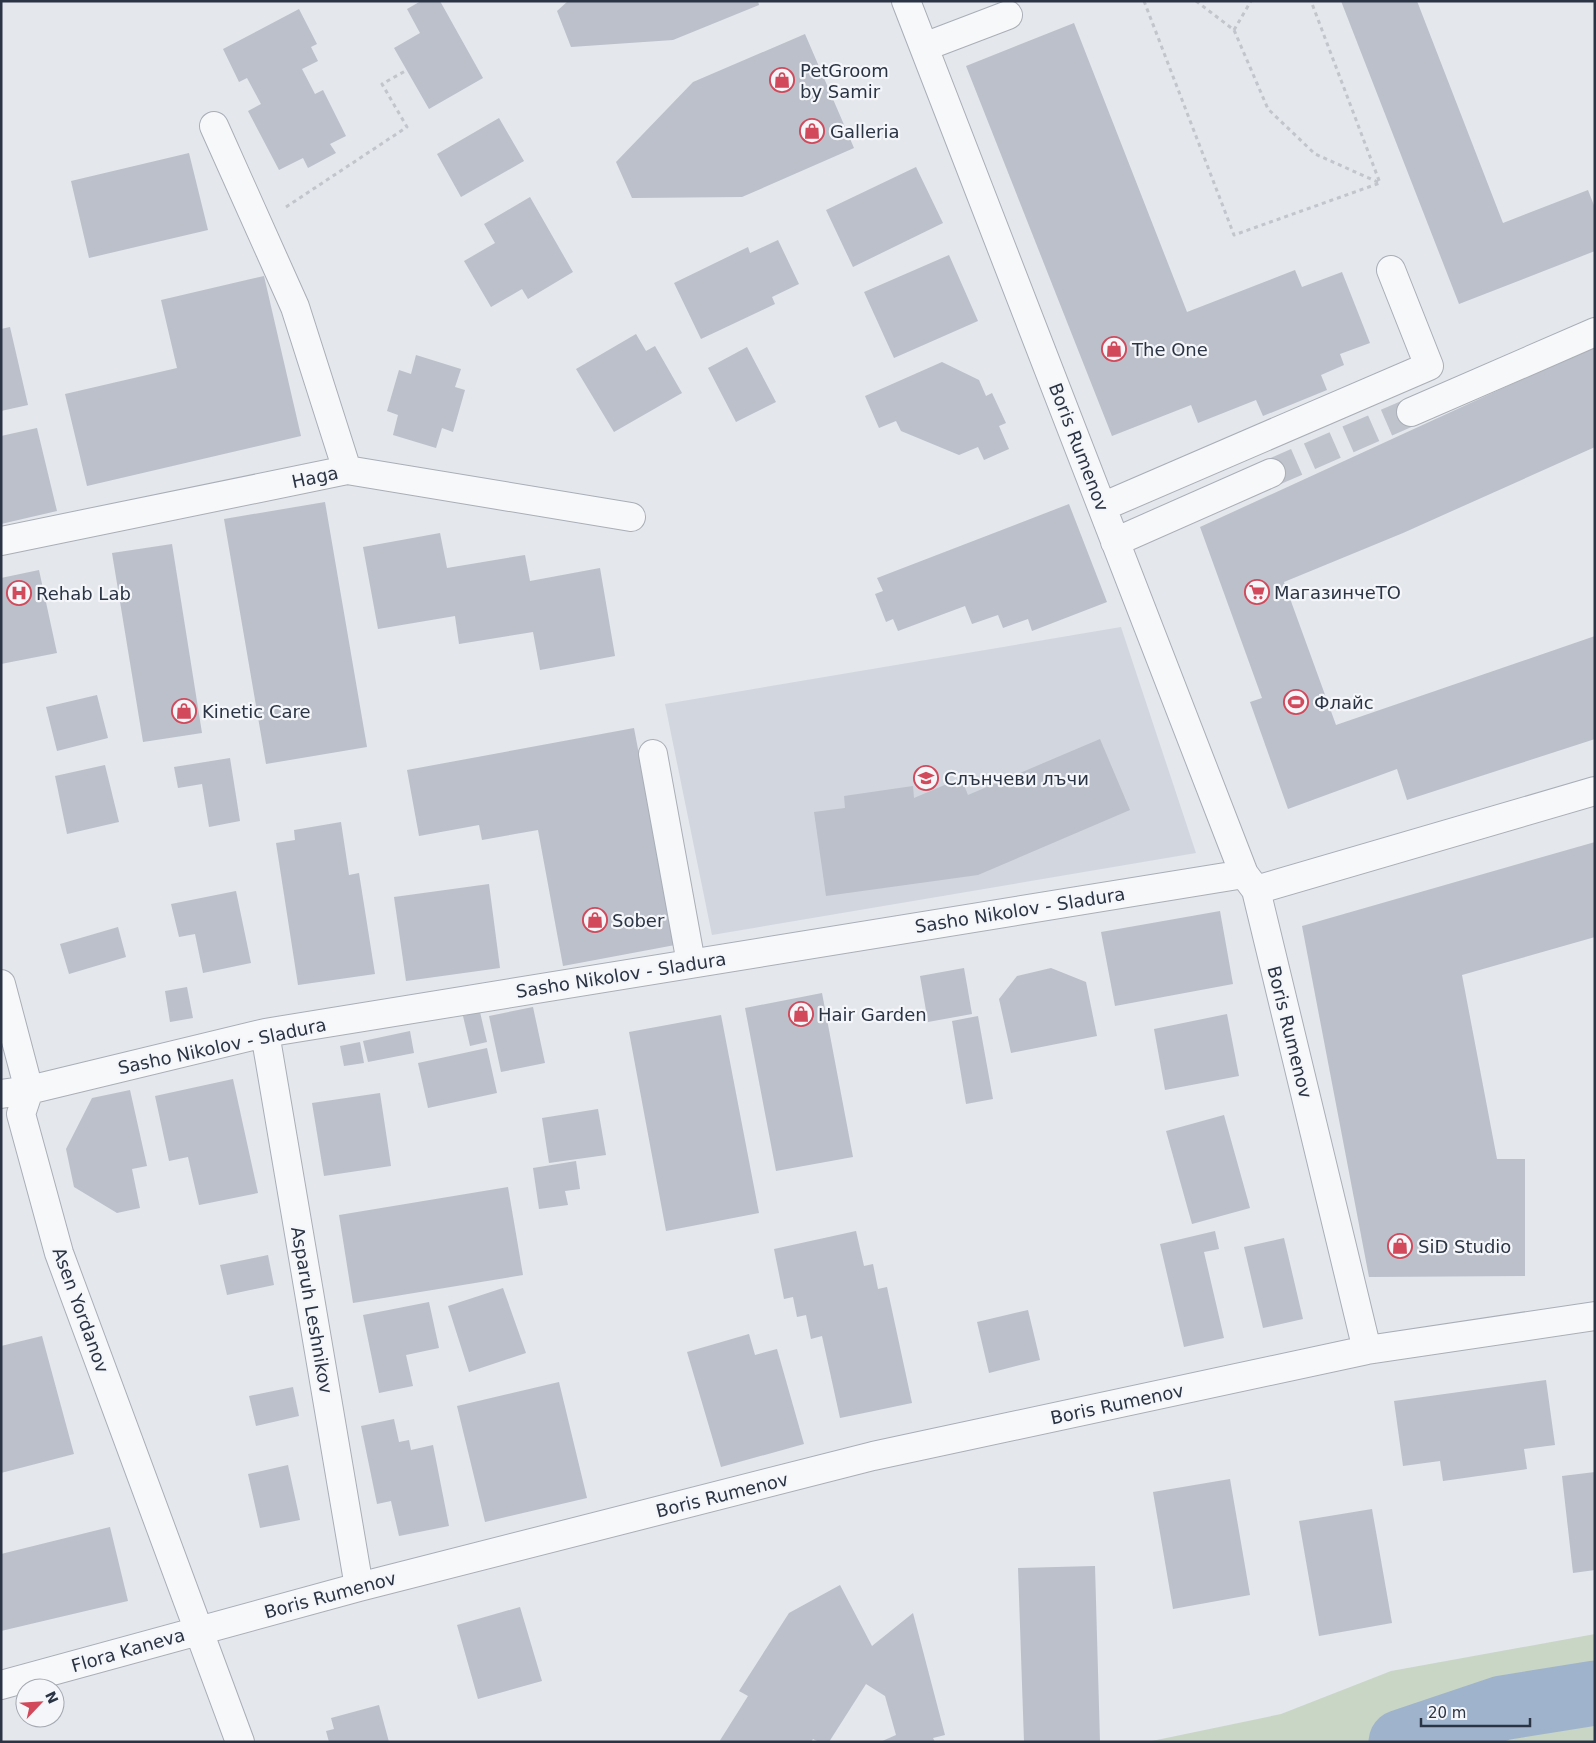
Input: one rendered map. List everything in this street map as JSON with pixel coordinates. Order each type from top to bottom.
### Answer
[{"type":"street","name":"Boris Rumenov","points":[[906,1],[1250,882],[1367,1350]]},
{"type":"street","points":[[924,47],[1008,15]]},
{"type":"street","points":[[214,126],[295,307],[348,470]]},
{"type":"street","points":[[1102,507],[1429,366],[1391,270]]},
{"type":"street","points":[[1410,412],[1595,332]]},
{"type":"street","name":"Haga","points":[[1,541],[348,470],[631,517]]},
{"type":"street","points":[[1116,542],[1271,473]]},
{"type":"street","points":[[653,754],[691,963]]},
{"type":"street","points":[[1250,882],[1595,791]]},
{"type":"street","name":"Sasho Nikolov - Sladura","points":[[1,1094],[29,1090],[266,1033],[691,963],[1250,882]]},
{"type":"street","points":[[1,984],[29,1090]]},
{"type":"street","name":"Asparuh Leshnikov","points":[[266,1033],[359,1587]]},
{"type":"street","name":"Asen Yordanov","points":[[29,1090],[21,1114],[59,1253],[198,1631]]},
{"type":"street","name":"Boris Rumenov","points":[[198,1631],[359,1587],[873,1456],[1367,1350],[1595,1316]]},
{"type":"street","points":[[198,1631],[240,1742]]},
{"type":"street","name":"Flora Kaneva","points":[[1,1685],[198,1631]]},
{"type":"path","points":[[1144,1],[1234,235],[1380,183]]},
{"type":"path","points":[[1196,1],[1234,30],[1268,109],[1315,154],[1380,183]]},
{"type":"path","points":[[1234,30],[1251,1]]},
{"type":"path","points":[[1311,1],[1380,183]]},
{"type":"path","points":[[258,226],[407,126],[382,84],[407,70]]},
{"type":"shaded area","name":"Слънчеви лъчи","points":[[1121,627],[1196,853],[712,935],[665,704]]},
{"type":"green space","points":[[1595,1634],[1595,1742],[1147,1742],[1281,1714],[1391,1671]]},
{"type":"building","points":[[421,1],[440,1],[483,78],[429,109],[394,48],[420,33],[407,9]]},
{"type":"building","points":[[568,1],[758,1],[759,5],[673,40],[571,47],[557,11]]},
{"type":"building","points":[[1341,1],[1417,1],[1503,223],[1588,190],[1595,208],[1595,251],[1459,304]]},
{"type":"building","points":[[299,9],[317,44],[311,47],[318,61],[302,69],[315,94],[323,90],[346,136],[330,144],[336,153],[308,168],[303,158],[279,170],[248,111],[261,104],[247,78],[239,82],[223,49]]},
{"type":"building","points":[[1074,23],[1187,312],[1295,270],[1302,287],[1342,272],[1370,343],[1340,354],[1344,365],[1321,375],[1327,390],[1263,416],[1256,400],[1198,423],[1191,405],[1112,436],[966,66]]},
{"type":"building","points":[[805,34],[854,148],[742,197],[632,198],[616,162],[693,82]]},
{"type":"building","points":[[499,118],[524,161],[461,197],[437,154]]},
{"type":"building","points":[[189,153],[208,230],[89,258],[71,181]]},
{"type":"building","points":[[916,167],[943,223],[853,267],[826,210]]},
{"type":"building","points":[[530,197],[573,272],[528,299],[522,289],[491,307],[464,261],[495,243],[484,224]]},
{"type":"building","points":[[778,240],[799,284],[772,297],[775,304],[701,339],[674,283],[748,247],[750,253]]},
{"type":"building","points":[[949,255],[978,321],[894,358],[864,292]]},
{"type":"building","points":[[264,276],[301,436],[87,486],[65,394],[177,368],[161,300]]},
{"type":"building","points":[[10,327],[28,405],[1,411],[1,329]]},
{"type":"building","points":[[636,334],[646,351],[655,346],[682,393],[614,432],[576,369]]},
{"type":"building","points":[[1595,346],[1595,447],[1403,533],[1284,582],[1336,725],[1595,636],[1595,739],[1407,800],[1397,769],[1288,809],[1250,702],[1262,698],[1200,527]]},
{"type":"building","points":[[747,347],[776,402],[736,422],[708,368]]},
{"type":"building","points":[[416,355],[461,369],[455,387],[465,390],[453,432],[442,428],[436,448],[393,435],[398,415],[387,411],[399,370],[411,374]]},
{"type":"building","points":[[942,362],[979,380],[986,396],[992,393],[1006,423],[999,426],[1009,449],[984,460],[978,447],[959,455],[901,431],[896,421],[879,428],[865,396]]},
{"type":"building","points":[[37,428],[57,511],[1,524],[1,436]]},
{"type":"building","points":[[325,502],[367,747],[266,764],[224,519]]},
{"type":"building","points":[[1069,504],[1107,602],[1032,631],[1028,619],[1003,628],[998,615],[972,624],[965,606],[898,631],[893,619],[886,622],[875,594],[883,591],[877,578]]},
{"type":"building","points":[[440,533],[447,568],[525,555],[530,581],[600,568],[615,656],[540,670],[533,632],[459,644],[455,616],[378,629],[363,547]]},
{"type":"building","points":[[172,544],[202,733],[143,742],[112,553]]},
{"type":"building","points":[[39,570],[57,653],[1,664],[1,578]]},
{"type":"building","points":[[97,695],[108,738],[57,751],[46,707]]},
{"type":"building","points":[[634,728],[675,945],[563,966],[538,830],[482,840],[479,825],[419,836],[407,770]]},
{"type":"building","points":[[1100,739],[1130,810],[978,875],[826,896],[814,812],[845,808],[844,796],[913,786],[914,798],[961,778],[968,795]]},
{"type":"building","points":[[230,758],[240,821],[209,827],[202,784],[178,788],[174,767]]},
{"type":"building","points":[[105,765],[119,822],[67,834],[55,776]]},
{"type":"building","points":[[341,822],[349,875],[359,873],[375,974],[298,985],[276,843],[295,840],[294,830]]},
{"type":"building","points":[[1595,842],[1595,937],[1462,975],[1497,1159],[1525,1159],[1525,1276],[1369,1277],[1302,926]]},
{"type":"building","points":[[489,884],[500,968],[406,981],[394,897]]},
{"type":"building","points":[[236,891],[251,963],[203,973],[195,934],[179,937],[171,904]]},
{"type":"building","points":[[1220,911],[1233,984],[1115,1006],[1101,932]]},
{"type":"building","points":[[118,927],[126,957],[69,974],[60,944]]},
{"type":"building","points":[[964,968],[972,1014],[928,1022],[920,976]]},
{"type":"building","points":[[1051,968],[1086,982],[1097,1036],[1011,1053],[999,999],[1017,976]]},
{"type":"building","points":[[187,987],[193,1018],[170,1022],[165,991]]},
{"type":"building","points":[[822,993],[853,1157],[776,1171],[745,1008]]},
{"type":"building","points":[[533,1007],[545,1063],[501,1072],[489,1016]]},
{"type":"building","points":[[480,1012],[487,1042],[470,1046],[463,1016]]},
{"type":"building","points":[[1227,1014],[1239,1076],[1165,1090],[1154,1029]]},
{"type":"building","points":[[721,1015],[759,1213],[666,1231],[629,1032]]},
{"type":"building","points":[[978,1016],[993,1099],[966,1104],[952,1021]]},
{"type":"building","points":[[410,1031],[414,1053],[368,1062],[363,1041]]},
{"type":"building","points":[[360,1042],[364,1063],[344,1066],[340,1046]]},
{"type":"building","points":[[487,1048],[497,1093],[428,1108],[418,1063]]},
{"type":"building","points":[[233,1079],[258,1193],[199,1205],[188,1157],[169,1161],[155,1096]]},
{"type":"building","points":[[130,1090],[147,1166],[132,1169],[140,1208],[117,1213],[74,1187],[66,1149],[92,1098]]},
{"type":"building","points":[[380,1093],[391,1166],[324,1176],[312,1103]]},
{"type":"building","points":[[598,1109],[606,1155],[549,1163],[542,1118]]},
{"type":"building","points":[[1224,1115],[1250,1208],[1192,1224],[1166,1131]]},
{"type":"building","points":[[576,1161],[580,1189],[565,1191],[568,1205],[539,1209],[533,1168]]},
{"type":"building","points":[[508,1187],[523,1275],[353,1303],[339,1215]]},
{"type":"building","points":[[856,1231],[864,1266],[873,1264],[878,1289],[887,1287],[912,1403],[840,1418],[822,1336],[811,1339],[806,1315],[797,1317],[793,1297],[784,1299],[774,1249]]},
{"type":"building","points":[[1215,1231],[1219,1249],[1204,1252],[1224,1338],[1184,1347],[1160,1244]]},
{"type":"building","points":[[1284,1238],[1303,1319],[1263,1328],[1244,1247]]},
{"type":"building","points":[[268,1255],[274,1285],[227,1295],[220,1265]]},
{"type":"building","points":[[503,1288],[526,1353],[469,1372],[448,1306]]},
{"type":"building","points":[[429,1302],[439,1348],[406,1355],[413,1386],[379,1393],[363,1315]]},
{"type":"building","points":[[1028,1310],[1040,1360],[989,1373],[977,1322]]},
{"type":"building","points":[[749,1334],[755,1355],[777,1349],[804,1444],[721,1467],[687,1352]]},
{"type":"building","points":[[42,1336],[74,1454],[1,1473],[1,1346]]},
{"type":"building","points":[[1546,1380],[1555,1445],[1524,1449],[1527,1469],[1443,1481],[1440,1461],[1403,1466],[1394,1401]]},
{"type":"building","points":[[559,1382],[587,1498],[485,1522],[457,1406]]},
{"type":"building","points":[[293,1387],[299,1416],[256,1426],[249,1396]]},
{"type":"building","points":[[394,1419],[399,1442],[409,1440],[411,1450],[433,1445],[449,1526],[399,1536],[391,1501],[377,1504],[361,1426]]},
{"type":"building","points":[[288,1465],[300,1520],[260,1528],[248,1474]]},
{"type":"building","points":[[1595,1472],[1595,1570],[1573,1573],[1562,1476]]},
{"type":"building","points":[[1230,1479],[1250,1595],[1173,1609],[1153,1492]]},
{"type":"building","points":[[1372,1509],[1392,1623],[1319,1636],[1299,1521]]},
{"type":"building","points":[[110,1527],[128,1601],[1,1631],[1,1554]]},
{"type":"building","points":[[1095,1566],[1100,1742],[1024,1742],[1018,1568]]},
{"type":"building","points":[[840,1585],[872,1646],[913,1613],[945,1735],[933,1738],[935,1742],[880,1742],[896,1735],[885,1696],[866,1684],[829,1742],[819,1742],[813,1739],[811,1742],[719,1742],[748,1696],[739,1691],[789,1613]]},
{"type":"building","points":[[520,1607],[542,1681],[478,1699],[457,1625]]},
{"type":"building","points":[[379,1705],[389,1742],[329,1742],[326,1731],[334,1729],[331,1718]]},
{"type":"waterway","points":[[1401,1742],[1502,1708],[1595,1693]]},
{"type":"tunnel","points":[[1271,473],[1411,412]]},
{"type":"place","name":"PetGroom by Samir","points":[[782,80]]},
{"type":"place","name":"Galleria","points":[[812,131]]},
{"type":"place","name":"The One","points":[[1114,349]]},
{"type":"place","name":"МагазинчеТО","points":[[1257,592]]},
{"type":"place","name":"Rehab Lab","points":[[19,593]]},
{"type":"place","name":"Флайс","points":[[1296,702]]},
{"type":"place","name":"Kinetic Care","points":[[184,711]]},
{"type":"place","name":"Слънчеви лъчи","points":[[926,778]]},
{"type":"place","name":"Sober","points":[[595,920]]},
{"type":"place","name":"Hair Garden","points":[[801,1014]]},
{"type":"place","name":"SiD Studio","points":[[1400,1246]]}]
